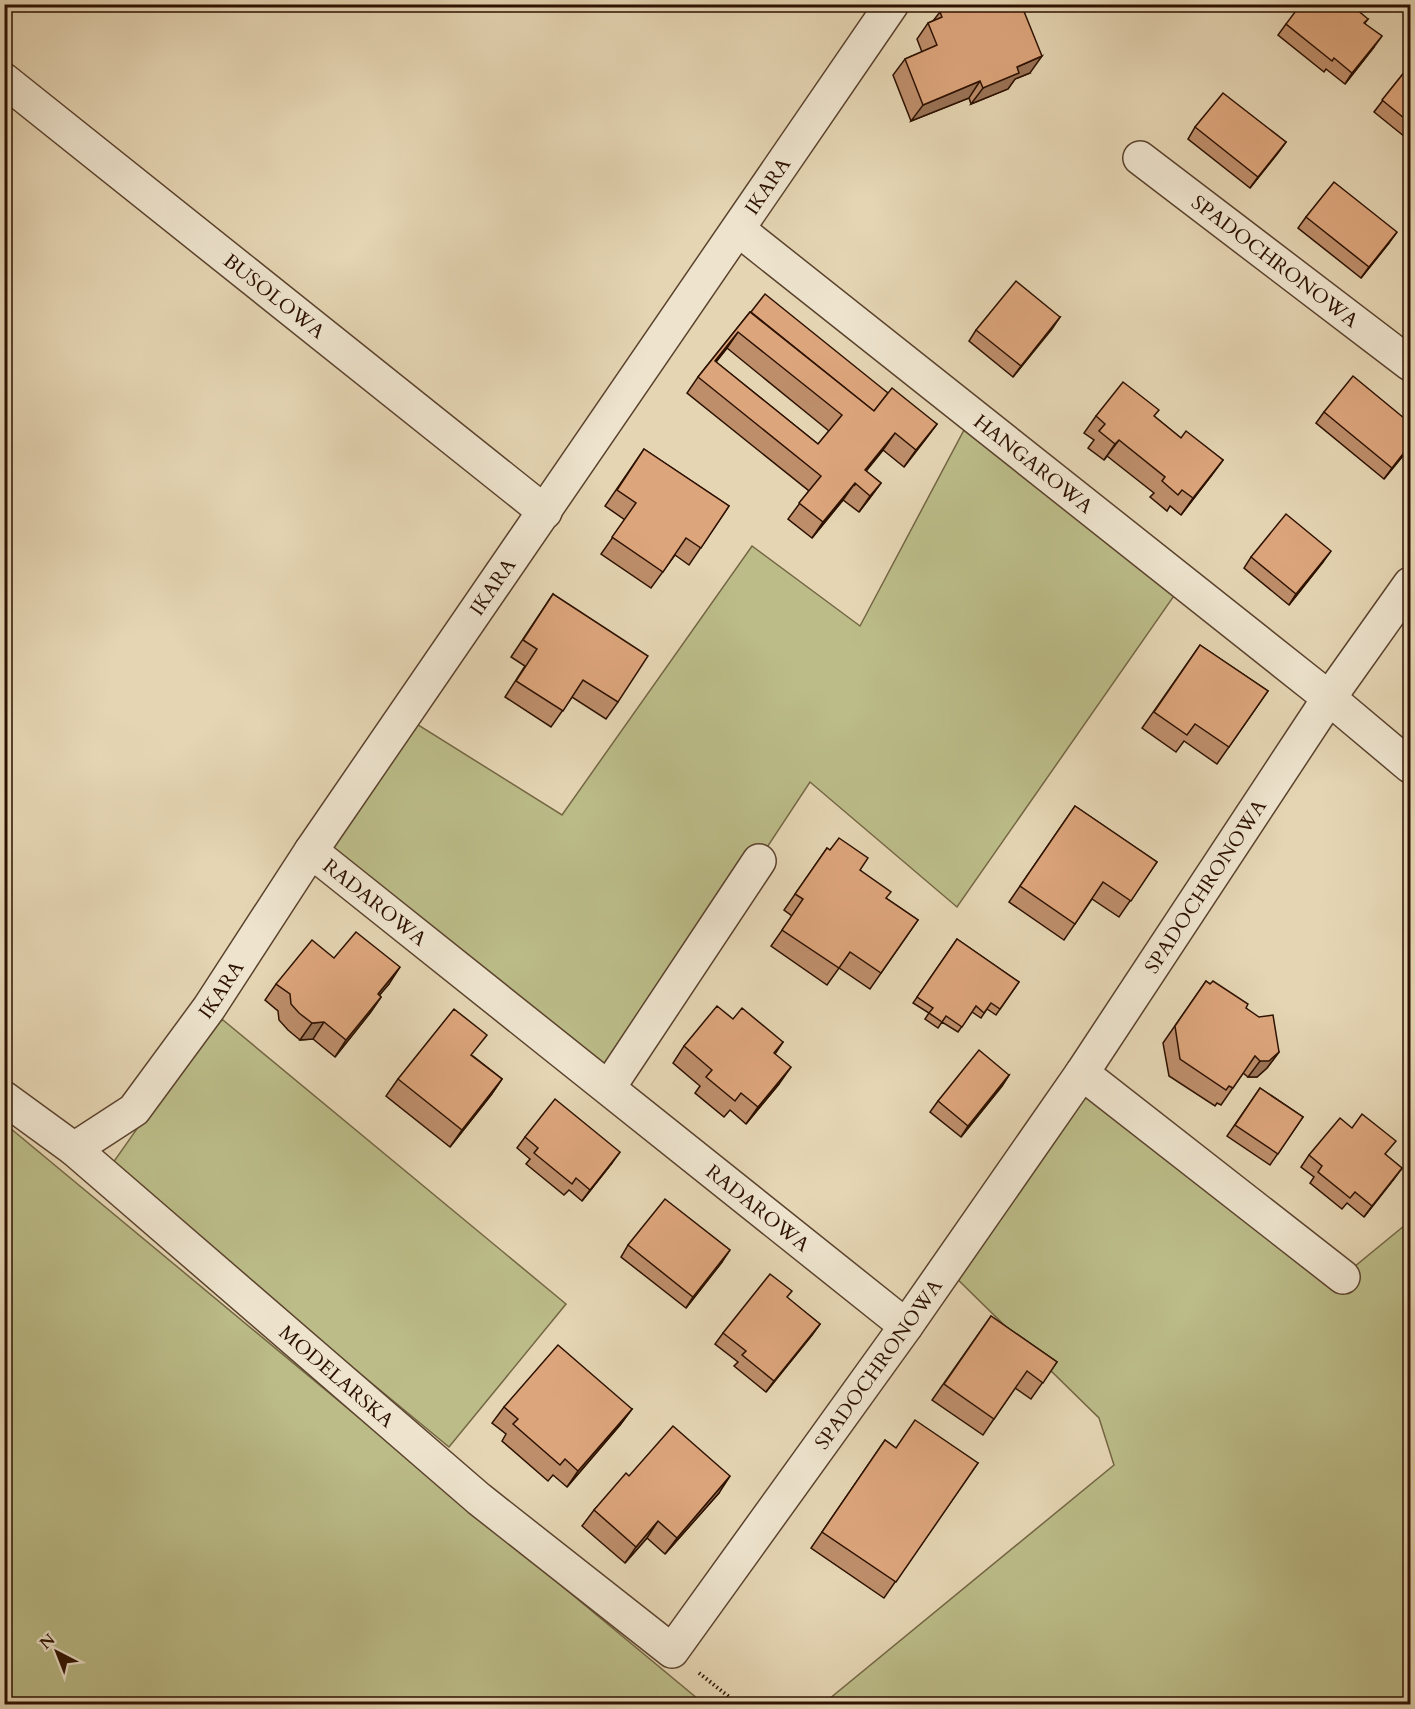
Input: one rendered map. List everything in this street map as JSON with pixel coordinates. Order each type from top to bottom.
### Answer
[{"type":"street","name":"IKARA","points":[[74,1149],[134,1110],[209,1008],[311,851],[892,4]]},
{"type":"street","name":"BUSOLOWA","points":[[4,80],[544,512]]},
{"type":"street","name":"SPADOCHRONOWA","points":[[1140,158],[1410,364]]},
{"type":"street","name":"HANGAROWA","points":[[738,230],[1329,699]]},
{"type":"street","name":"SPADOCHRONOWA","points":[[672,1651],[906,1326],[1082,1073],[1329,699],[1410,584]]},
{"type":"street","points":[[1329,699],[1410,766]]},
{"type":"street","name":"RADAROWA","points":[[311,851],[906,1326]]},
{"type":"street","points":[[609,1087],[759,861]]},
{"type":"street","points":[[1082,1073],[1343,1277]]},
{"type":"street","name":"MODELARSKA","points":[[4,1098],[74,1149],[479,1499],[672,1651]]},
{"type":"path","points":[[672,1651],[738,1704]]},
{"type":"green space","points":[[972,415],[1183,583],[957,907],[810,782],[609,1087],[311,851],[404,716],[562,815],[752,546],[860,626]]},
{"type":"green space","points":[[223,1020],[566,1304],[449,1447],[110,1167],[210,1025]]},
{"type":"green space","points":[[1082,1073],[1343,1276],[1410,1221],[1410,1704],[823,1704],[1114,1465],[1099,1418],[946,1268]]},
{"type":"green space","points":[[4,1123],[704,1704],[5,1704]]},
{"type":"building","points":[[957,4],[1021,4],[1042,56],[1017,67],[1019,73],[983,88],[980,81],[923,105],[905,59],[937,45],[928,23],[942,17],[940,12]]},
{"type":"building","points":[[1301,4],[1350,4],[1368,19],[1364,23],[1382,36],[1352,73],[1334,58],[1332,61],[1286,24]]},
{"type":"building","points":[[1410,65],[1410,123],[1382,100]]},
{"type":"building","points":[[1223,93],[1286,142],[1258,177],[1195,127]]},
{"type":"building","points":[[1334,182],[1397,232],[1369,267],[1306,217]]},
{"type":"building","points":[[1016,281],[1060,317],[1021,366],[976,330]]},
{"type":"building","points":[[765,294],[888,393],[874,411],[751,312]]},
{"type":"building","points":[[750,312],[874,411],[892,388],[937,424],[916,450],[895,433],[865,470],[881,483],[870,496],[855,483],[823,522],[799,503],[821,476],[698,377]],"holes":[[[738,332],[842,415],[818,444],[715,361]]]},
{"type":"building","points":[[1353,376],[1410,423],[1410,445],[1392,468],[1324,412]]},
{"type":"building","points":[[1123,382],[1159,410],[1154,416],[1181,438],[1186,431],[1223,460],[1193,498],[1182,490],[1178,495],[1162,481],[1165,477],[1119,440],[1115,444],[1099,431],[1105,424],[1096,416]]},
{"type":"building","points":[[644,449],[729,506],[701,548],[686,538],[663,572],[612,537],[636,503],[617,490]]},
{"type":"building","points":[[1286,514],[1331,551],[1296,594],[1251,557]]},
{"type":"building","points":[[553,594],[648,656],[618,702],[583,680],[563,711],[516,681],[537,649],[523,640]]},
{"type":"building","points":[[1200,645],[1268,691],[1229,747],[1195,724],[1187,735],[1154,712]]},
{"type":"building","points":[[1075,806],[1157,862],[1131,901],[1103,882],[1075,924],[1020,886]]},
{"type":"building","points":[[839,838],[868,858],[860,870],[891,892],[886,898],[918,920],[881,973],[850,952],[839,968],[782,930],[803,899],[795,894],[827,848],[830,850]]},
{"type":"building","points":[[356,932],[400,967],[378,994],[381,997],[346,1040],[324,1022],[312,1023],[299,1013],[291,1004],[290,994],[276,984],[312,940],[334,958]]},
{"type":"building","points":[[957,939],[1019,982],[1000,1009],[991,1003],[984,1013],[976,1006],[962,1027],[946,1016],[942,1022],[929,1013],[933,1008],[917,997]]},
{"type":"building","points":[[1206,981],[1210,984],[1213,981],[1248,1004],[1246,1008],[1259,1017],[1273,1015],[1279,1052],[1269,1061],[1260,1061],[1255,1056],[1233,1088],[1229,1086],[1226,1090],[1180,1059],[1175,1026]]},
{"type":"building","points":[[717,1006],[733,1019],[742,1008],[783,1042],[774,1053],[791,1067],[758,1107],[741,1093],[735,1101],[706,1077],[712,1070],[684,1046]]},
{"type":"building","points":[[454,1009],[487,1035],[471,1055],[502,1079],[462,1130],[398,1079]]},
{"type":"building","points":[[979,1050],[1009,1075],[968,1126],[938,1101]]},
{"type":"building","points":[[1260,1088],[1303,1117],[1278,1154],[1235,1125]]},
{"type":"building","points":[[555,1099],[620,1152],[590,1190],[576,1178],[572,1184],[534,1153],[538,1148],[525,1137]]},
{"type":"building","points":[[1362,1114],[1396,1141],[1385,1154],[1402,1168],[1372,1206],[1355,1192],[1350,1198],[1318,1172],[1322,1166],[1309,1155],[1340,1118],[1352,1128]]},
{"type":"building","points":[[665,1199],[730,1250],[693,1297],[628,1245]]},
{"type":"building","points":[[770,1274],[792,1291],[787,1297],[820,1324],[774,1381],[742,1355],[746,1351],[723,1333]]},
{"type":"building","points":[[991,1316],[1057,1362],[1043,1383],[1027,1371],[994,1419],[944,1384]]},
{"type":"building","points":[[558,1345],[632,1409],[578,1471],[565,1459],[560,1465],[513,1424],[518,1419],[504,1407]]},
{"type":"building","points":[[915,1420],[978,1463],[896,1582],[822,1532],[885,1440],[896,1448]]},
{"type":"building","points":[[673,1426],[730,1476],[677,1538],[658,1521],[636,1547],[594,1510],[626,1473],[629,1476]]}]
